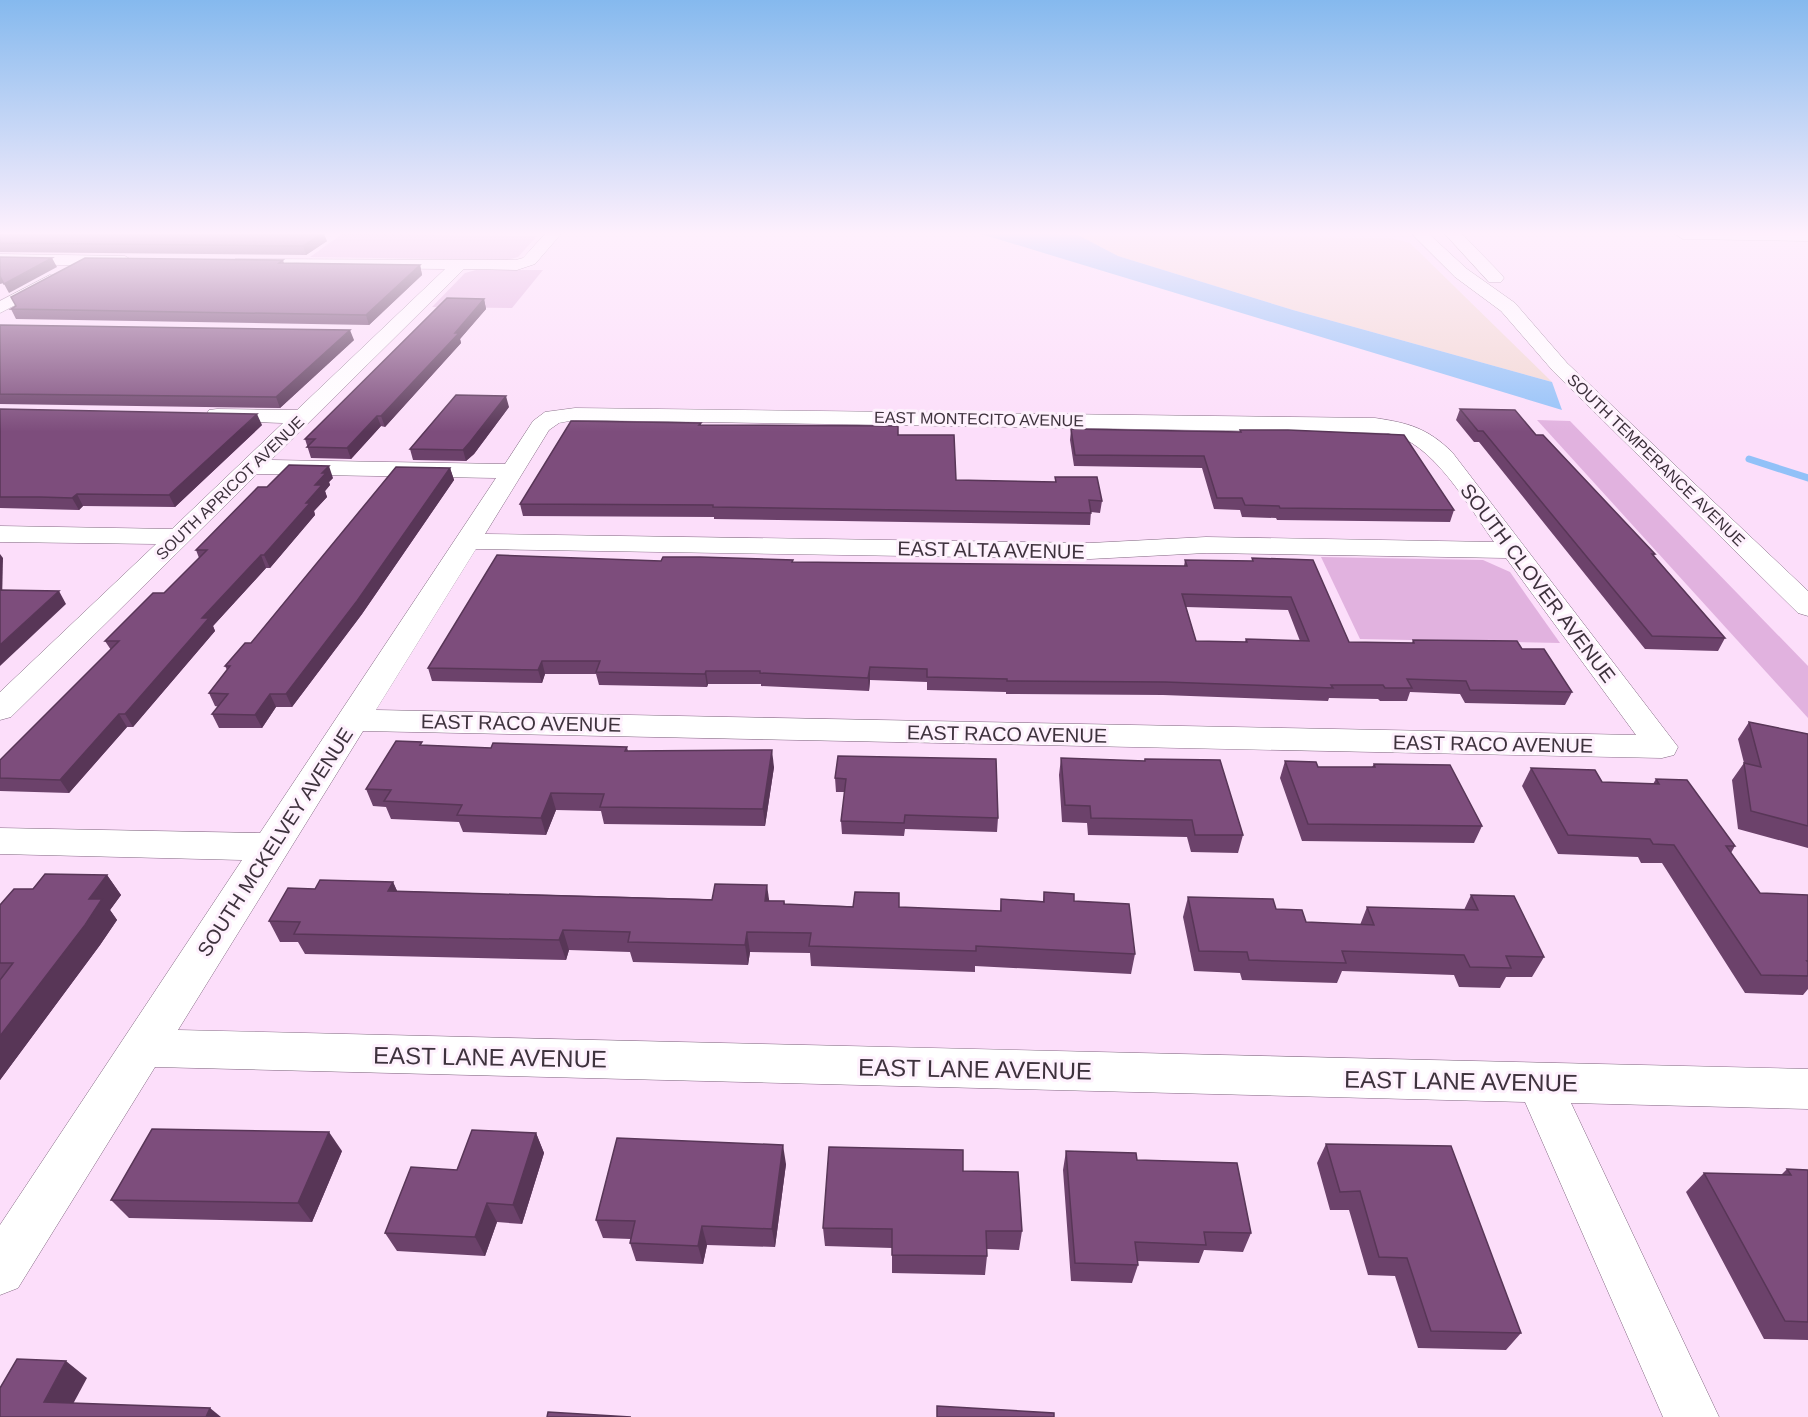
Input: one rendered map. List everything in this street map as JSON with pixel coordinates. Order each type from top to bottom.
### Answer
[{"type":"main road","name":"SOUTH TEMPERANCE AVENUE","points":[[1498,300],[1508,307],[1560,367],[1808,607]]},
{"type":"main road","name":"SOUTH TEMPERANCE AVENUE","points":[[1505,300],[1508,307]]},
{"type":"street","points":[[0,308],[14,300]]},
{"type":"street","name":"SOUTH APRICOT AVENUE","points":[[0,711],[303,417],[378,332],[417,300]]},
{"type":"street","name":"EAST MONTECITO AVENUE","points":[[553,417],[599,414],[1375,425],[1405,429]]},
{"type":"street","points":[[198,415],[303,417]]},
{"type":"street","name":"SOUTH MCKELVEY AVENUE","points":[[0,1270],[541,426],[553,417]]},
{"type":"street","name":"SOUTH CLOVER AVENUE","points":[[1405,429],[1425,439],[1444,457],[1662,747]]},
{"type":"street","points":[[251,467],[512,471]]},
{"type":"street","points":[[0,534],[179,537]]},
{"type":"street","name":"EAST ALTA AVENUE","points":[[467,541],[1090,551],[1206,545],[1515,550]]},
{"type":"street","name":"EAST RACO AVENUE","points":[[353,720],[1662,747]]},
{"type":"street","points":[[0,841],[272,847]]},
{"type":"street","name":"EAST LANE AVENUE","points":[[143,1048],[1808,1089]]},
{"type":"street","points":[[1539,1083],[1691,1417]]},
{"type":"shaded area","points":[[439,300],[518,300],[512,308],[432,307]]},
{"type":"shaded area","points":[[1261,300],[1468,300],[1552,382]]},
{"type":"shaded area","points":[[1537,420],[1570,421],[1808,666],[1808,718]]},
{"type":"shaded area","points":[[1321,557],[1483,560],[1510,572],[1560,643],[1360,639]]},
{"type":"water","points":[[1199,300],[1261,300],[1552,382],[1562,410]]},
{"type":"building","points":[[13,300],[382,300],[366,315],[11,309],[16,306]]},
{"type":"building","points":[[445,300],[483,300],[455,333],[459,333],[381,416],[377,416],[347,448],[307,447],[315,439],[305,439]]},
{"type":"building","points":[[0,325],[350,330],[276,397],[0,394]]},
{"type":"building","points":[[456,395],[506,396],[463,450],[410,449]]},
{"type":"building","points":[[0,409],[257,414],[169,495],[77,494],[72,498],[0,497]]},
{"type":"building","points":[[1460,409],[1515,410],[1536,435],[1543,435],[1655,554],[1652,554],[1725,638],[1652,636],[1483,431],[1478,431]]},
{"type":"building","points":[[571,421],[701,423],[699,425],[898,426],[898,435],[954,435],[956,480],[1056,482],[1055,477],[1097,477],[1102,501],[1089,500],[1091,513],[713,507],[713,505],[520,504]]},
{"type":"building","points":[[1071,429],[1241,432],[1240,430],[1288,430],[1404,435],[1454,510],[1280,508],[1279,506],[1245,505],[1242,498],[1217,498],[1204,456],[1075,455]]},
{"type":"building","points":[[289,465],[329,466],[315,485],[322,485],[306,503],[310,503],[264,555],[261,555],[202,618],[209,618],[125,714],[119,714],[60,780],[0,778],[0,760],[119,641],[105,641],[153,593],[164,593],[207,550],[196,550],[258,487],[267,487]]},
{"type":"building","points":[[396,467],[450,468],[357,601],[286,694],[270,694],[255,715],[212,714],[228,694],[209,693],[230,666],[225,666],[245,643],[251,643]]},
{"type":"building","points":[[497,555],[661,561],[663,557],[700,557],[793,560],[792,562],[1187,566],[1185,560],[1253,561],[1252,558],[1313,560],[1349,642],[1517,641],[1522,649],[1544,649],[1572,692],[1470,690],[1466,681],[1407,679],[1412,688],[1385,688],[1383,685],[1331,685],[1333,688],[1165,682],[1007,681],[1007,679],[927,677],[927,669],[870,667],[868,678],[760,673],[760,671],[706,671],[705,674],[596,672],[600,661],[542,661],[538,670],[428,668]],"holes":[[[1182,594],[1291,597],[1309,641],[1246,639],[1247,642],[1196,641]]]},
{"type":"building","points":[[0,590],[59,591],[0,645]]},
{"type":"building","points":[[1749,722],[1808,734],[1808,826],[1751,811],[1744,763],[1761,767]]},
{"type":"building","points":[[396,741],[422,742],[420,745],[491,748],[493,743],[627,747],[625,751],[772,750],[763,809],[600,807],[604,794],[551,793],[541,818],[457,815],[462,805],[384,801],[391,790],[366,789]]},
{"type":"building","points":[[838,756],[996,759],[998,818],[905,815],[904,823],[841,821],[846,779],[835,778]]},
{"type":"building","points":[[1061,758],[1145,761],[1145,759],[1220,760],[1243,835],[1195,835],[1192,820],[1091,818],[1090,806],[1065,805]]},
{"type":"building","points":[[1285,761],[1316,762],[1318,767],[1375,767],[1374,764],[1450,765],[1482,826],[1308,824]]},
{"type":"building","points":[[1531,768],[1595,770],[1602,782],[1659,784],[1656,779],[1687,780],[1735,846],[1726,846],[1760,893],[1808,895],[1808,976],[1761,975],[1674,845],[1653,844],[1650,839],[1568,835]]},
{"type":"building","points":[[45,874],[107,875],[89,899],[102,899],[85,925],[0,1036],[0,980],[13,963],[0,963],[0,905],[14,889],[33,889]]},
{"type":"building","points":[[320,880],[393,882],[388,891],[712,900],[715,884],[767,885],[765,901],[784,901],[784,904],[853,907],[855,892],[899,893],[899,907],[1001,911],[1001,899],[1044,902],[1044,892],[1074,894],[1074,901],[1129,904],[1135,954],[976,946],[976,951],[809,946],[811,933],[747,932],[745,945],[628,942],[630,932],[563,930],[559,940],[294,934],[300,922],[269,921],[288,888],[315,889]]},
{"type":"building","points":[[1471,895],[1514,896],[1544,957],[1506,956],[1511,968],[1470,967],[1464,955],[1342,951],[1346,963],[1249,960],[1247,952],[1199,951],[1188,897],[1273,899],[1276,909],[1302,910],[1306,922],[1374,925],[1367,907],[1478,910]]},
{"type":"building","points":[[152,1129],[329,1132],[298,1203],[111,1200]]},
{"type":"building","points":[[472,1130],[536,1133],[513,1205],[487,1203],[475,1237],[385,1233],[411,1167],[457,1170]]},
{"type":"building","points":[[617,1138],[783,1145],[772,1229],[702,1226],[698,1246],[630,1243],[635,1221],[596,1220]]},
{"type":"building","points":[[1326,1144],[1451,1146],[1521,1333],[1431,1331],[1407,1258],[1379,1257],[1360,1191],[1340,1192]]},
{"type":"building","points":[[829,1147],[963,1150],[963,1171],[1018,1172],[1022,1231],[986,1231],[987,1256],[892,1255],[892,1229],[823,1228]]},
{"type":"building","points":[[1066,1151],[1136,1153],[1137,1160],[1237,1163],[1251,1233],[1204,1232],[1206,1245],[1135,1242],[1138,1265],[1075,1263]]},
{"type":"building","points":[[1787,1169],[1808,1170],[1808,1322],[1785,1321],[1704,1173],[1791,1175]]},
{"type":"building","points":[[17,1359],[66,1361],[44,1402],[210,1408],[206,1417],[0,1417],[0,1388]]},
{"type":"building","points":[[937,1406],[1054,1413],[1054,1417],[937,1417]]},
{"type":"building","points":[[548,1412],[631,1417],[547,1417]]},
{"type":"waterway","points":[[1749,459],[1808,478]]}]
